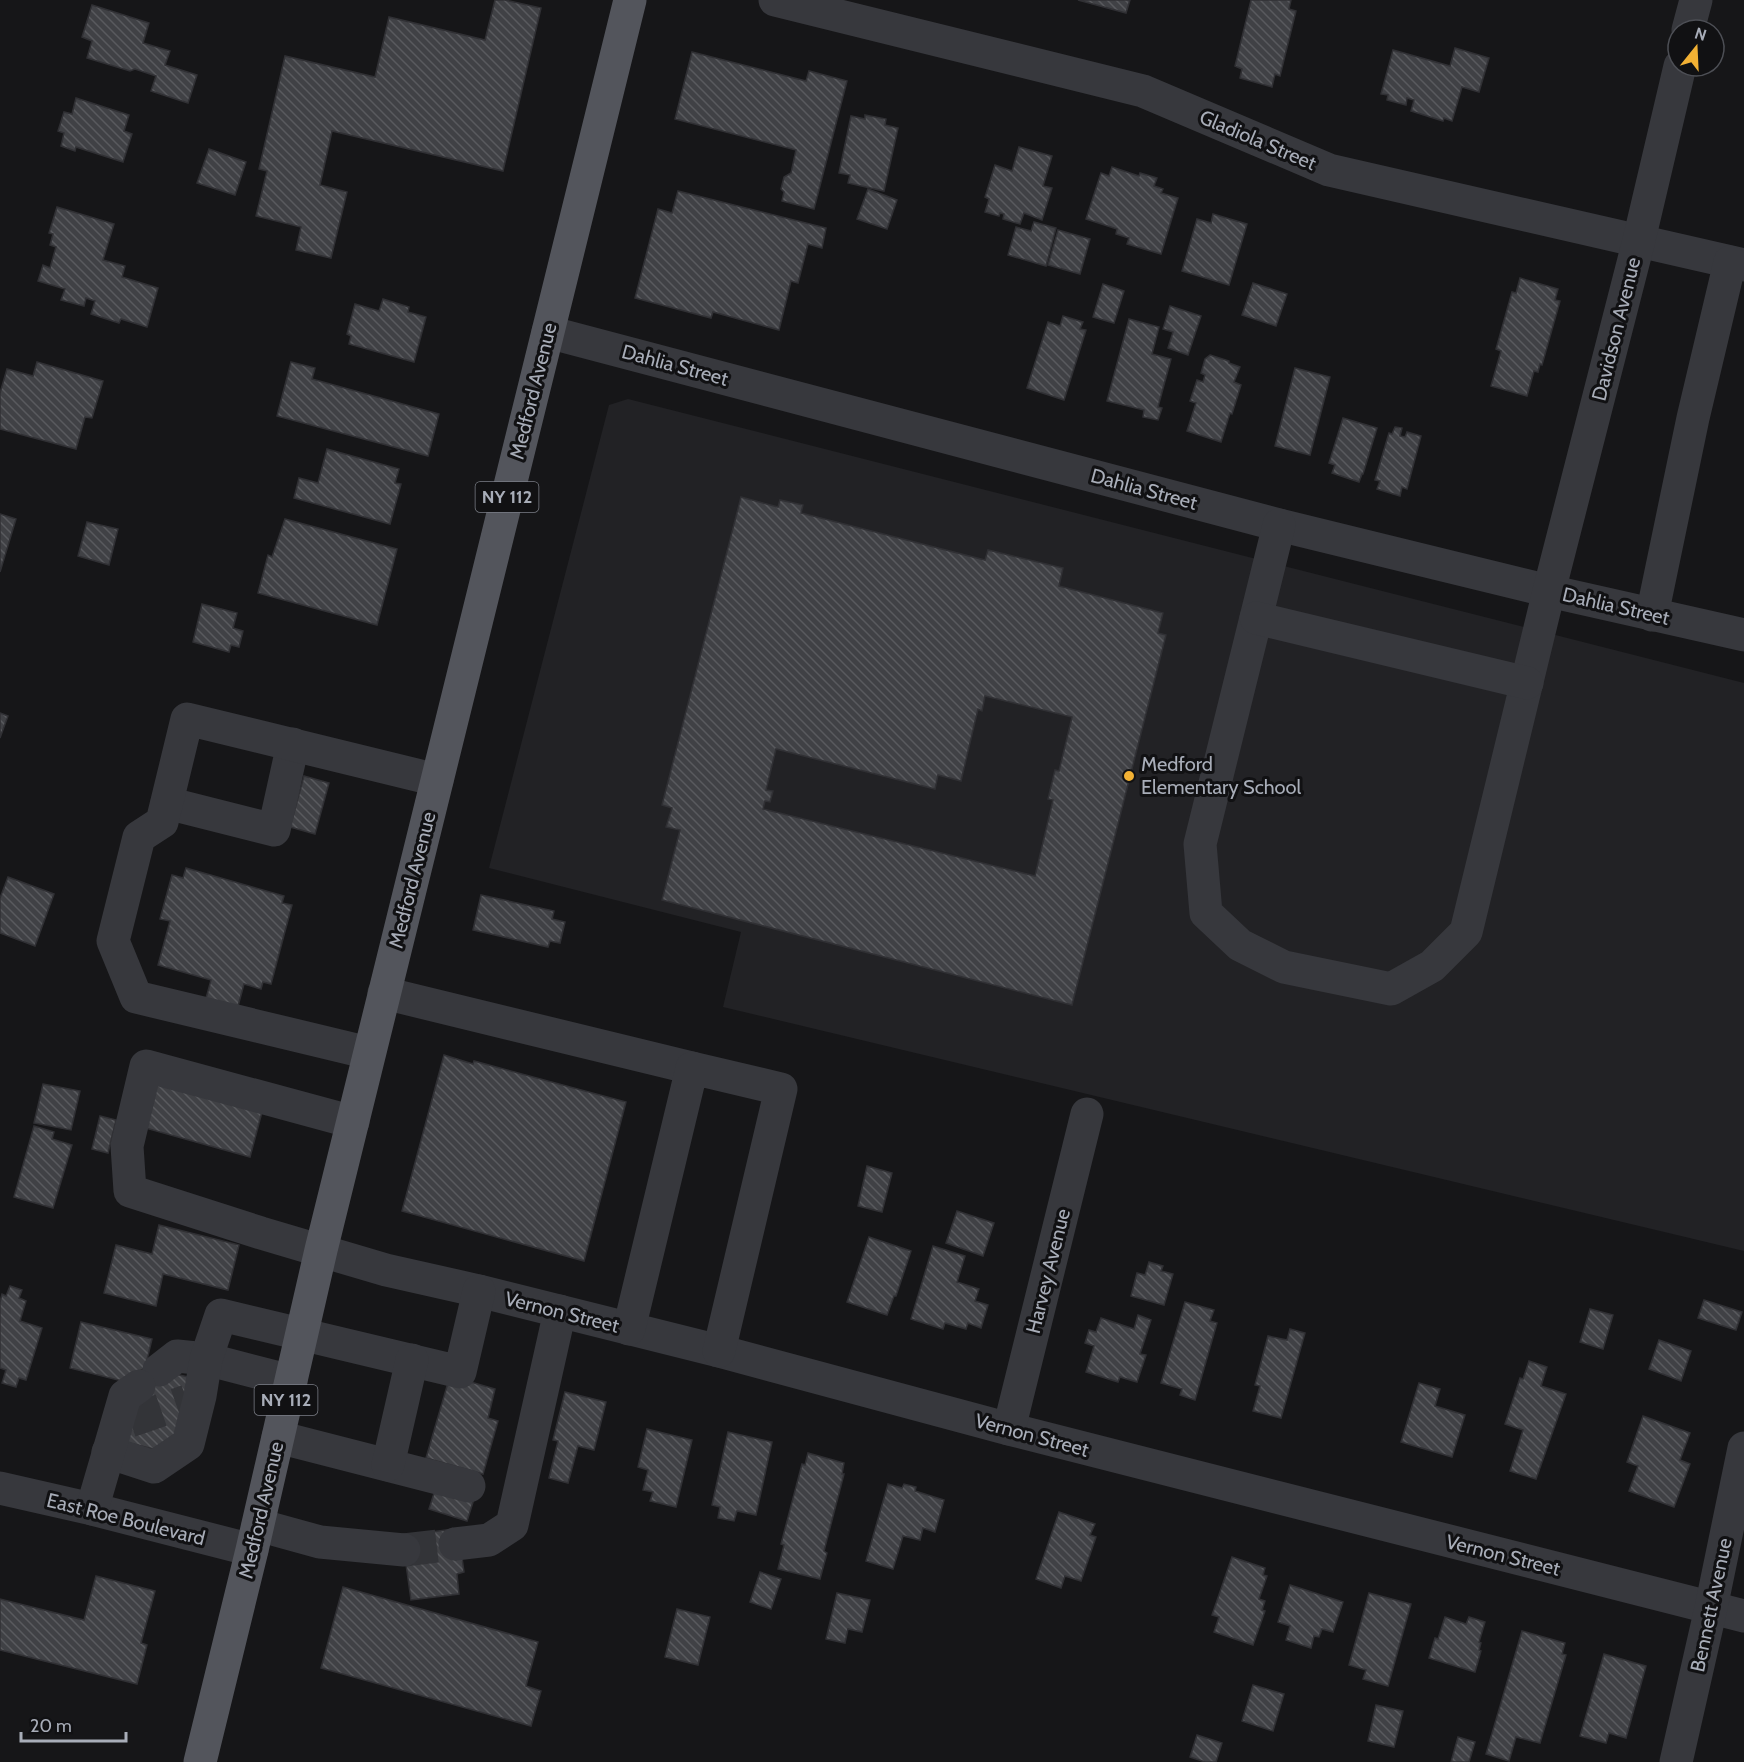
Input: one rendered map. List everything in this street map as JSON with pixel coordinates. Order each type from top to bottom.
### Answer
[{"type":"main road","name":"Medford Avenue","points":[[200,1762],[369,1053],[630,0]]},
{"type":"street","name":"Gladiola Street","points":[[775,0],[1143,91],[1329,170],[1737,263]]},
{"type":"street","points":[[1692,18],[1696,0]]},
{"type":"street","name":"Davidson Avenue","points":[[1279,525],[1200,844],[1206,913],[1240,945],[1284,967],[1391,989],[1432,966],[1466,932],[1639,240],[1677,78]]},
{"type":"street","points":[[1652,615],[1693,418],[1737,263]]},
{"type":"street","name":"Dahlia Street","points":[[548,332],[1279,525],[1550,591],[1744,635]]},
{"type":"street","points":[[1256,618],[1527,683]]},
{"type":"street","points":[[369,1053],[136,997],[113,941],[139,837],[162,822],[187,718],[437,780]]},
{"type":"street","points":[[167,803],[274,830],[293,744]]},
{"type":"street","points":[[384,993],[781,1089],[719,1351]]},
{"type":"street","name":"Vernon Street","points":[[353,1122],[146,1065],[127,1146],[130,1191],[386,1270],[719,1351],[1009,1429],[1744,1616]]},
{"type":"street","points":[[629,1329],[692,1068]]},
{"type":"street","name":"Harvey Avenue","points":[[1009,1429],[1087,1114]]},
{"type":"street","points":[[118,1434],[154,1467],[188,1444],[194,1398],[221,1315],[460,1372],[479,1291]]},
{"type":"street","points":[[454,1544],[489,1540],[512,1525],[560,1311]]},
{"type":"street","points":[[92,1509],[118,1434],[125,1396],[177,1356],[206,1359],[291,1381]]},
{"type":"street","points":[[388,1465],[412,1360]]},
{"type":"street","points":[[278,1437],[469,1486]]},
{"type":"street","name":"Bennett Avenue","points":[[1676,1762],[1744,1448]]},
{"type":"street","name":"East Roe Boulevard","points":[[0,1488],[92,1509],[255,1538],[404,1550]]},
{"type":"shaded area","name":"Medford Elementary School","points":[[628,399],[1744,683],[1744,1251],[723,1007],[741,932],[489,868],[609,405]]},
{"type":"building","points":[[495,0],[541,8],[503,171],[332,131],[320,185],[347,192],[331,258],[296,250],[301,227],[256,216],[267,171],[259,169],[285,56],[375,77],[389,17],[485,40]]},
{"type":"building","points":[[1078,0],[1130,0],[1126,13]]},
{"type":"building","points":[[1251,0],[1291,0],[1289,9],[1296,11],[1280,76],[1275,74],[1272,87],[1240,78],[1242,69],[1235,66]]},
{"type":"building","points":[[92,5],[149,23],[143,43],[170,51],[165,65],[197,75],[188,103],[151,91],[156,76],[87,58],[92,41],[82,37]]},
{"type":"building","points":[[1455,48],[1489,58],[1479,92],[1462,87],[1452,121],[1444,118],[1443,121],[1411,111],[1414,100],[1407,98],[1406,105],[1387,100],[1388,95],[1381,94],[1393,50],[1450,66]]},
{"type":"building","points":[[692,52],[806,81],[809,71],[847,81],[814,209],[782,201],[784,192],[781,189],[784,177],[791,173],[796,150],[675,119]]},
{"type":"building","points":[[76,98],[129,115],[124,131],[132,134],[123,162],[76,147],[75,151],[61,146],[64,133],[58,131],[64,112],[72,114]]},
{"type":"building","points":[[865,115],[886,119],[885,125],[898,128],[884,191],[848,183],[850,175],[839,173],[851,116],[865,119]]},
{"type":"building","points":[[1019,147],[1052,156],[1043,186],[1052,188],[1042,220],[1024,213],[1020,224],[1003,219],[1004,214],[1000,213],[999,216],[985,212],[989,199],[985,197],[995,165],[1012,171]]},
{"type":"building","points":[[209,149],[246,162],[235,195],[197,183]]},
{"type":"building","points":[[1112,167],[1139,176],[1140,173],[1157,178],[1154,186],[1163,189],[1161,193],[1178,198],[1161,254],[1127,244],[1129,238],[1116,234],[1117,229],[1086,219],[1101,173],[1109,176]]},
{"type":"building","points":[[868,189],[897,200],[887,229],[857,219]]},
{"type":"building","points":[[678,191],[826,228],[822,248],[808,244],[798,283],[791,281],[779,330],[713,312],[711,318],[635,298],[658,209],[672,213]]},
{"type":"building","points":[[57,207],[114,224],[103,260],[125,266],[122,277],[158,288],[147,327],[121,319],[119,323],[91,314],[95,301],[86,298],[84,306],[61,300],[65,289],[38,281],[43,265],[50,268],[56,247],[50,245],[53,234],[49,233]]},
{"type":"building","points":[[1213,214],[1247,224],[1229,285],[1182,271],[1197,219],[1211,223]]},
{"type":"building","points":[[1034,222],[1056,228],[1046,266],[1008,255],[1016,227],[1031,231]]},
{"type":"building","points":[[1058,230],[1090,239],[1080,274],[1048,265]]},
{"type":"building","points":[[1520,278],[1558,289],[1555,300],[1560,301],[1542,365],[1540,364],[1538,372],[1534,371],[1527,396],[1491,386],[1501,351],[1496,349],[1512,292],[1516,293]]},
{"type":"building","points":[[1253,283],[1287,294],[1276,326],[1242,315]]},
{"type":"building","points":[[1103,284],[1124,291],[1114,323],[1093,317]]},
{"type":"building","points":[[383,299],[409,307],[408,312],[426,317],[414,362],[349,344],[351,336],[347,334],[355,304],[379,311]]},
{"type":"building","points":[[1170,306],[1201,316],[1188,355],[1168,348],[1173,332],[1163,329]]},
{"type":"building","points":[[1063,316],[1083,322],[1080,329],[1086,330],[1064,400],[1027,388],[1048,322],[1060,326]]},
{"type":"building","points":[[1129,319],[1159,327],[1152,354],[1171,359],[1158,407],[1162,408],[1158,420],[1143,417],[1144,410],[1107,401]]},
{"type":"building","points":[[1210,355],[1240,367],[1234,382],[1241,385],[1221,442],[1187,431],[1196,403],[1190,401],[1197,380],[1203,382],[1205,375],[1201,373],[1205,359]]},
{"type":"building","points":[[37,362],[103,381],[92,418],[85,417],[76,449],[0,429],[0,393],[7,369],[33,376]]},
{"type":"building","points":[[291,362],[315,368],[312,379],[439,414],[428,456],[277,416]]},
{"type":"building","points":[[1295,368],[1330,377],[1310,455],[1275,446]]},
{"type":"building","points":[[1343,418],[1377,428],[1359,482],[1332,473],[1335,465],[1329,463]]},
{"type":"building","points":[[1395,427],[1402,428],[1400,436],[1405,437],[1407,432],[1421,436],[1407,489],[1402,487],[1400,496],[1377,489],[1380,481],[1375,480],[1389,433],[1392,434]]},
{"type":"building","points":[[327,449],[399,469],[395,483],[401,484],[390,524],[294,498],[299,478],[318,483]]},
{"type":"building","points":[[741,497],[778,507],[780,500],[803,505],[801,513],[985,560],[988,550],[1063,568],[1059,586],[1163,613],[1158,633],[1166,635],[1072,1005],[662,900],[680,830],[666,827],[672,808],[662,805]],"holes":[[[985,696],[1072,717],[1059,771],[1055,770],[1048,799],[1053,800],[1035,876],[763,809],[765,801],[770,802],[773,791],[766,790],[776,749],[935,789],[938,775],[961,781],[978,709],[982,711]]]},
{"type":"building","points":[[0,514],[16,519],[0,572]]},
{"type":"building","points":[[285,519],[397,549],[377,625],[258,593],[268,555],[272,557]]},
{"type":"building","points":[[87,522],[118,529],[109,565],[78,556]]},
{"type":"building","points":[[202,604],[237,613],[233,628],[243,631],[239,647],[231,645],[229,652],[193,642]]},
{"type":"building","points":[[0,713],[8,716],[0,738]]},
{"type":"building","points":[[304,776],[329,783],[315,834],[290,827]]},
{"type":"building","points":[[186,868],[284,896],[282,903],[292,905],[271,984],[263,982],[261,989],[244,984],[237,1010],[205,1002],[211,980],[158,965],[170,921],[160,919],[172,875],[183,878]]},
{"type":"building","points":[[8,877],[54,894],[35,946],[0,933],[0,898]]},
{"type":"building","points":[[481,895],[554,911],[552,919],[565,922],[560,943],[550,941],[548,947],[473,930]]},
{"type":"building","points":[[444,1055],[626,1102],[584,1261],[402,1211]]},
{"type":"building","points":[[154,1082],[262,1112],[250,1157],[142,1127]]},
{"type":"building","points":[[43,1084],[80,1091],[71,1130],[34,1123]]},
{"type":"building","points":[[100,1116],[116,1120],[108,1153],[92,1149]]},
{"type":"building","points":[[34,1126],[54,1132],[52,1139],[72,1145],[53,1208],[14,1197]]},
{"type":"building","points":[[867,1166],[892,1173],[882,1212],[858,1206]]},
{"type":"building","points":[[957,1211],[994,1223],[983,1256],[946,1243]]},
{"type":"building","points":[[159,1225],[239,1245],[228,1290],[163,1274],[156,1306],[104,1293],[116,1245],[152,1254]]},
{"type":"building","points":[[869,1237],[911,1251],[887,1315],[847,1302]]},
{"type":"building","points":[[933,1246],[965,1256],[957,1282],[979,1289],[975,1301],[988,1305],[981,1328],[968,1323],[966,1329],[945,1323],[943,1329],[911,1319]]},
{"type":"building","points":[[1149,1262],[1163,1266],[1161,1271],[1173,1274],[1164,1305],[1131,1296],[1137,1273],[1145,1275]]},
{"type":"building","points":[[10,1286],[22,1290],[19,1298],[26,1301],[20,1321],[42,1328],[26,1380],[19,1378],[16,1387],[2,1383],[6,1370],[0,1368],[0,1302],[2,1294],[6,1296]]},
{"type":"building","points":[[1704,1300],[1742,1312],[1736,1330],[1698,1318]]},
{"type":"building","points":[[1185,1302],[1214,1310],[1210,1321],[1217,1323],[1195,1400],[1180,1395],[1182,1389],[1161,1383]]},
{"type":"building","points":[[1590,1309],[1613,1315],[1603,1349],[1580,1342]]},
{"type":"building","points":[[1138,1315],[1151,1320],[1140,1354],[1146,1355],[1137,1382],[1120,1377],[1118,1382],[1086,1372],[1094,1346],[1085,1343],[1089,1330],[1096,1332],[1101,1318],[1134,1329]]},
{"type":"building","points":[[81,1322],[152,1339],[145,1368],[122,1381],[70,1368]]},
{"type":"building","points":[[1290,1329],[1305,1333],[1281,1418],[1253,1411],[1260,1386],[1255,1385],[1268,1336],[1287,1340]]},
{"type":"building","points":[[1659,1340],[1691,1351],[1681,1381],[1649,1369]]},
{"type":"building","points":[[1529,1361],[1547,1367],[1541,1386],[1566,1394],[1536,1479],[1510,1471],[1523,1430],[1505,1424],[1520,1378],[1523,1379]]},
{"type":"building","points":[[153,1369],[193,1378],[176,1445],[166,1452],[125,1442]]},
{"type":"building","points":[[450,1376],[495,1389],[488,1418],[498,1421],[483,1474],[426,1458]]},
{"type":"building","points":[[1419,1383],[1440,1389],[1435,1406],[1465,1415],[1452,1457],[1401,1442]]},
{"type":"building","points":[[565,1392],[606,1402],[594,1450],[578,1446],[568,1483],[549,1478],[558,1441],[553,1440]]},
{"type":"building","points":[[1643,1416],[1690,1433],[1680,1460],[1690,1464],[1674,1507],[1629,1491],[1638,1466],[1627,1462]]},
{"type":"building","points":[[647,1429],[692,1440],[676,1507],[650,1501],[653,1492],[643,1490],[648,1470],[638,1467]]},
{"type":"building","points":[[728,1432],[772,1442],[756,1515],[737,1511],[734,1521],[718,1518],[720,1507],[712,1505]]},
{"type":"building","points":[[808,1453],[844,1463],[842,1474],[844,1474],[824,1551],[827,1553],[820,1579],[778,1569],[784,1545],[781,1544],[802,1464],[805,1465]]},
{"type":"building","points":[[888,1484],[902,1488],[904,1484],[916,1487],[915,1491],[944,1500],[935,1532],[923,1528],[920,1540],[903,1536],[893,1569],[866,1561]]},
{"type":"building","points":[[436,1487],[474,1499],[467,1521],[429,1509]]},
{"type":"building","points":[[1059,1512],[1095,1524],[1090,1535],[1096,1537],[1081,1581],[1065,1576],[1061,1588],[1036,1579]]},
{"type":"building","points":[[453,1529],[461,1551],[464,1572],[457,1574],[459,1594],[411,1600],[402,1536]]},
{"type":"building","points":[[1232,1557],[1265,1568],[1263,1575],[1267,1576],[1259,1599],[1265,1601],[1262,1610],[1265,1611],[1253,1645],[1214,1632],[1219,1617],[1212,1615]]},
{"type":"building","points":[[760,1572],[781,1579],[771,1609],[750,1602]]},
{"type":"building","points":[[96,1576],[155,1591],[141,1643],[147,1645],[137,1684],[0,1650],[0,1599],[84,1620]]},
{"type":"building","points":[[1290,1585],[1343,1602],[1333,1632],[1322,1629],[1319,1637],[1314,1636],[1311,1648],[1286,1640],[1290,1626],[1278,1622]]},
{"type":"building","points":[[343,1587],[538,1642],[526,1686],[541,1691],[531,1726],[321,1668]]},
{"type":"building","points":[[837,1593],[870,1600],[862,1632],[848,1629],[845,1643],[826,1639]]},
{"type":"building","points":[[1369,1593],[1411,1604],[1388,1686],[1363,1679],[1366,1670],[1349,1665]]},
{"type":"building","points":[[677,1609],[710,1617],[698,1665],[665,1657]]},
{"type":"building","points":[[1445,1617],[1466,1624],[1469,1617],[1485,1622],[1479,1642],[1481,1651],[1475,1672],[1429,1658]]},
{"type":"building","points":[[1522,1631],[1565,1643],[1562,1654],[1566,1655],[1540,1743],[1516,1737],[1509,1761],[1486,1754]]},
{"type":"building","points":[[1604,1654],[1646,1666],[1626,1738],[1609,1733],[1606,1743],[1580,1736]]},
{"type":"building","points":[[1253,1685],[1284,1694],[1273,1731],[1242,1721]]},
{"type":"building","points":[[1376,1705],[1403,1711],[1394,1747],[1368,1741]]},
{"type":"building","points":[[1197,1735],[1222,1743],[1216,1762],[1205,1762],[1190,1757]]},
{"type":"building","points":[[1458,1737],[1475,1742],[1469,1762],[1451,1762]]},
{"type":"tunnel","points":[[130,1421],[187,1401]]},
{"type":"tunnel","points":[[404,1550],[455,1544]]},
{"type":"place","name":"Medford Elementary School","points":[[1129,776]]}]
